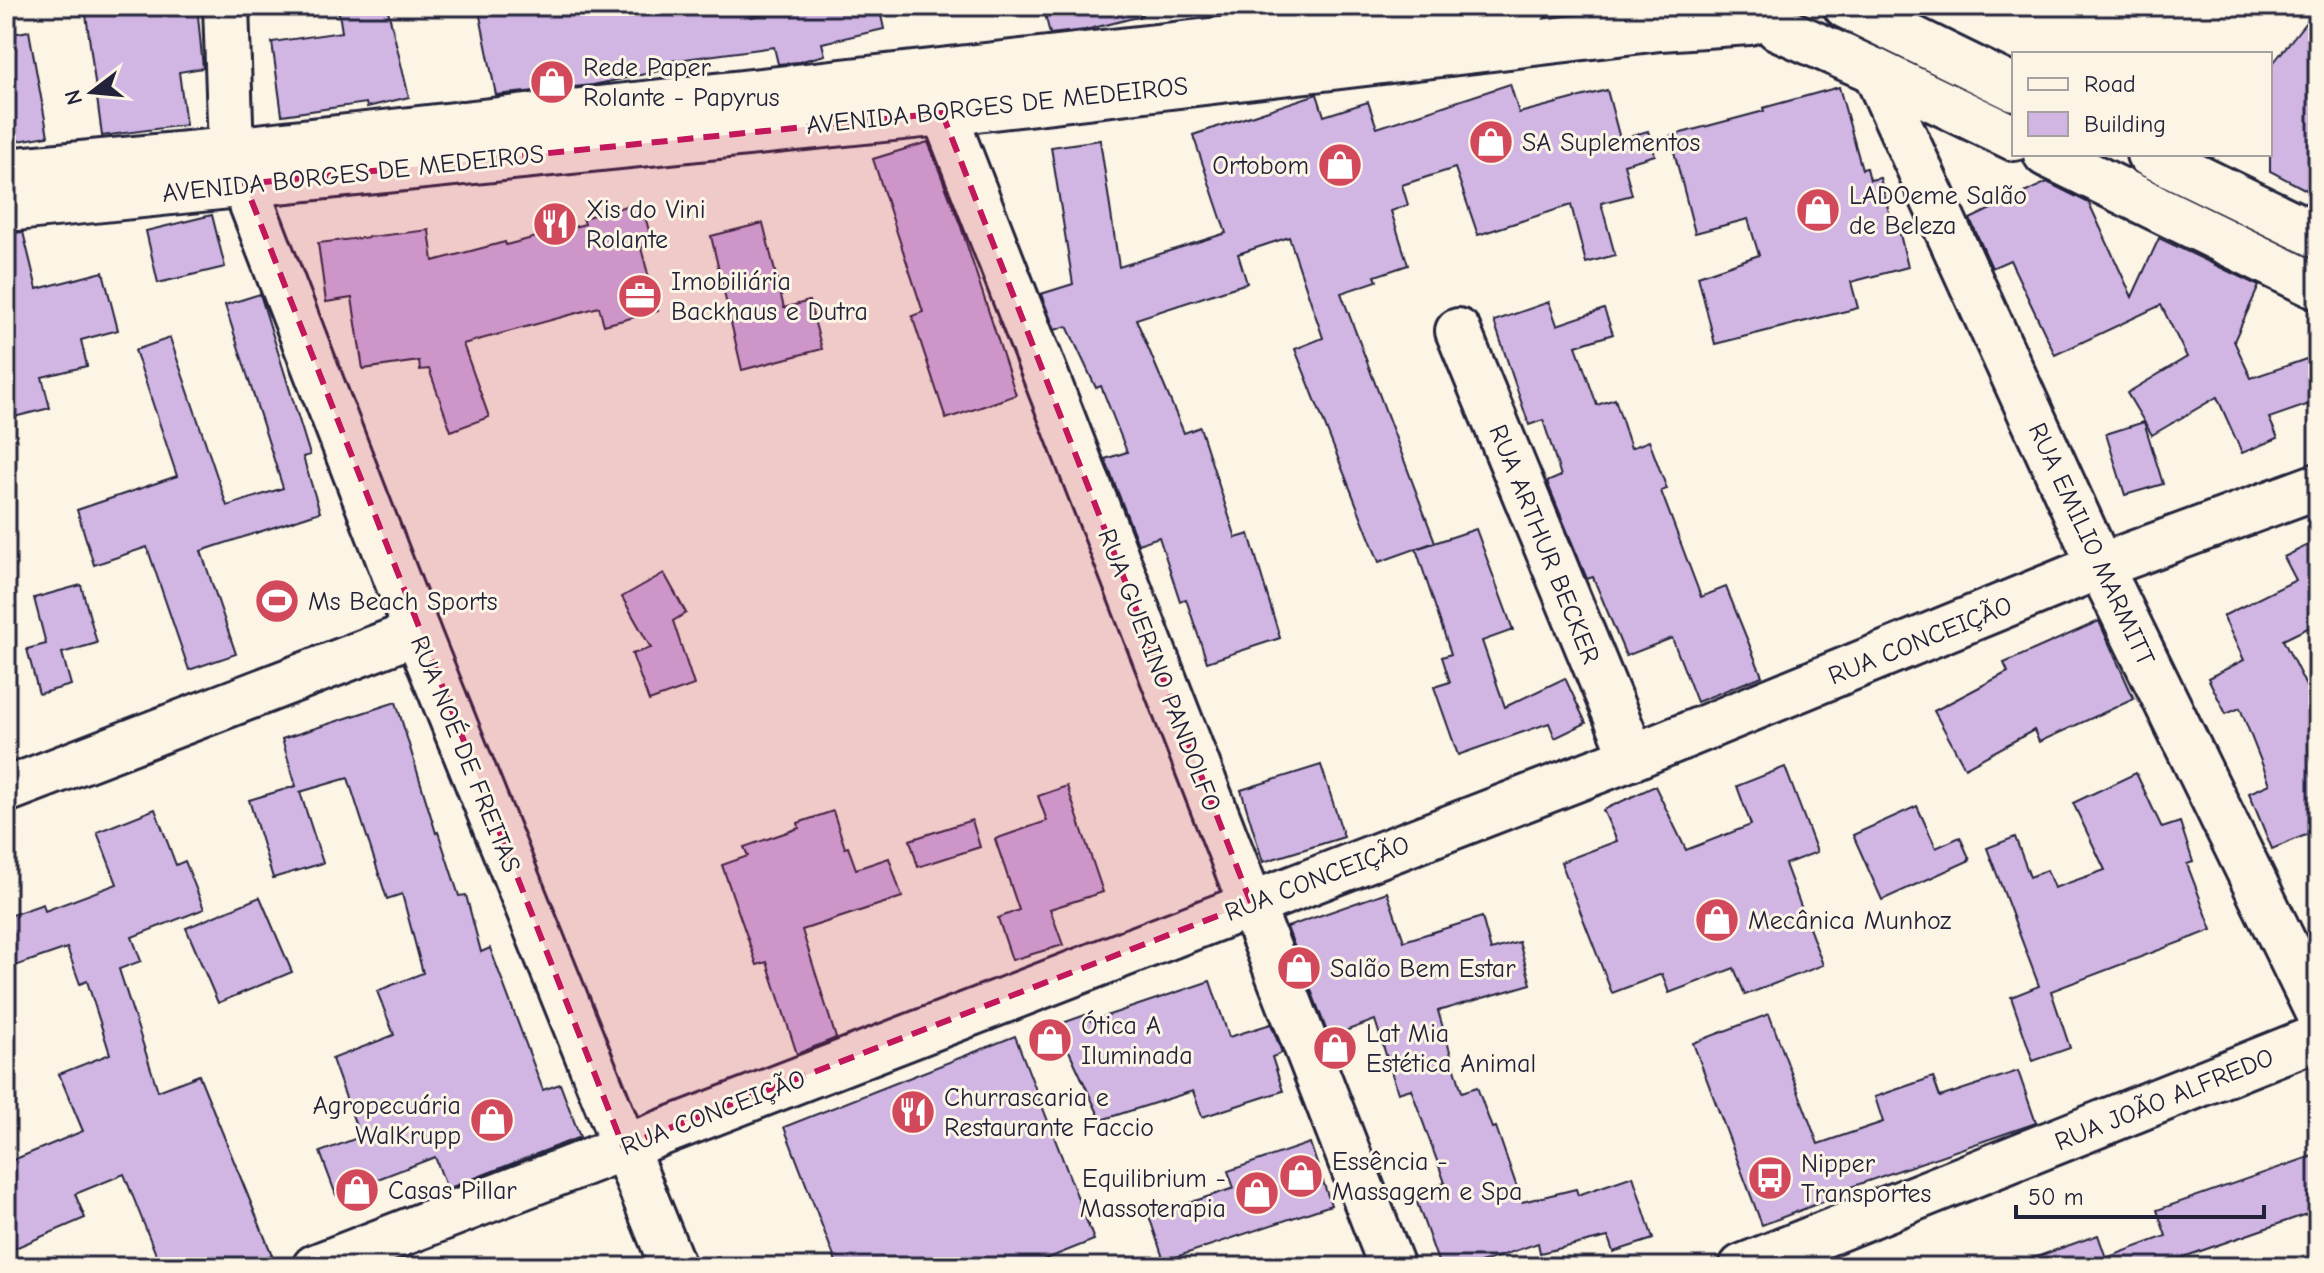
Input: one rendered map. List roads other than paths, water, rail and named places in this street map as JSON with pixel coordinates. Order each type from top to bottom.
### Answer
[{"type":"main road","name":"RUA NOÉ DE FREITAS","points":[[226,6],[238,167],[417,632],[673,1267]]},
{"type":"main road","name":"AVENIDA BORGES DE MEDEIROS","points":[[6,209],[238,167],[421,147],[928,72],[1525,6]]},
{"type":"main road","points":[[1846,6],[2012,87]]},
{"type":"main road","name":"AVENIDA BORGES DE MEDEIROS","points":[[421,147],[942,113],[1768,16]]},
{"type":"main road","points":[[1768,16],[2012,137]]},
{"type":"main road","name":"RUA EMILIO MARMITT","points":[[1875,71],[2100,566],[2318,1013]]},
{"type":"main road","name":"RUA GUERINO PANDOLFO","points":[[928,72],[1392,1267]]},
{"type":"main road","points":[[2055,156],[2115,169],[2318,287]]},
{"type":"main road","points":[[2153,156],[2318,236]]},
{"type":"main road","name":"AVENIDA BORGES DE MEDEIROS","points":[[6,171],[238,167]]},
{"type":"main road","name":"RUA ARTHUR BECKER","points":[[1458,331],[1633,757]]},
{"type":"main road","name":"RUA CONCEIÇÃO","points":[[315,1267],[1633,757],[2100,566],[2318,486]]},
{"type":"main road","points":[[6,790],[417,632]]},
{"type":"main road","name":"RUA JOÃO ALFREDO","points":[[1742,1267],[2318,1037]]},
{"type":"place","name":"Rede Paper Rolante - Papyrus","points":[[552,82]]},
{"type":"place","name":"SA Suplementos","points":[[1491,142]]},
{"type":"place","name":"Ortobom","points":[[1340,165]]},
{"type":"place","name":"LADOeme Salão de Beleza","points":[[1818,210]]},
{"type":"place","name":"Xis do Vini Rolante","points":[[555,224]]},
{"type":"place","name":"Imobiliária Backhaus e Dutra","points":[[640,296]]},
{"type":"place","name":"Ms Beach Sports","points":[[277,601]]},
{"type":"place","name":"Mecânica Munhoz","points":[[1717,920]]},
{"type":"place","name":"Salão Bem Estar","points":[[1299,968]]},
{"type":"place","name":"Ótica A Iluminada","points":[[1050,1040]]},
{"type":"place","name":"Lat Mia Estética Animal","points":[[1335,1048]]},
{"type":"place","name":"Churrascaria e Restaurante Faccio","points":[[913,1112]]},
{"type":"place","name":"Agropecuária WalKrupp","points":[[492,1120]]},
{"type":"place","name":"Essência - Massagem e Spa","points":[[1301,1176]]},
{"type":"place","name":"Nipper Transportes","points":[[1770,1178]]},
{"type":"place","name":"Casas Pillar","points":[[357,1190]]},
{"type":"place","name":"Equilibrium - Massoterapia","points":[[1257,1193]]}]
